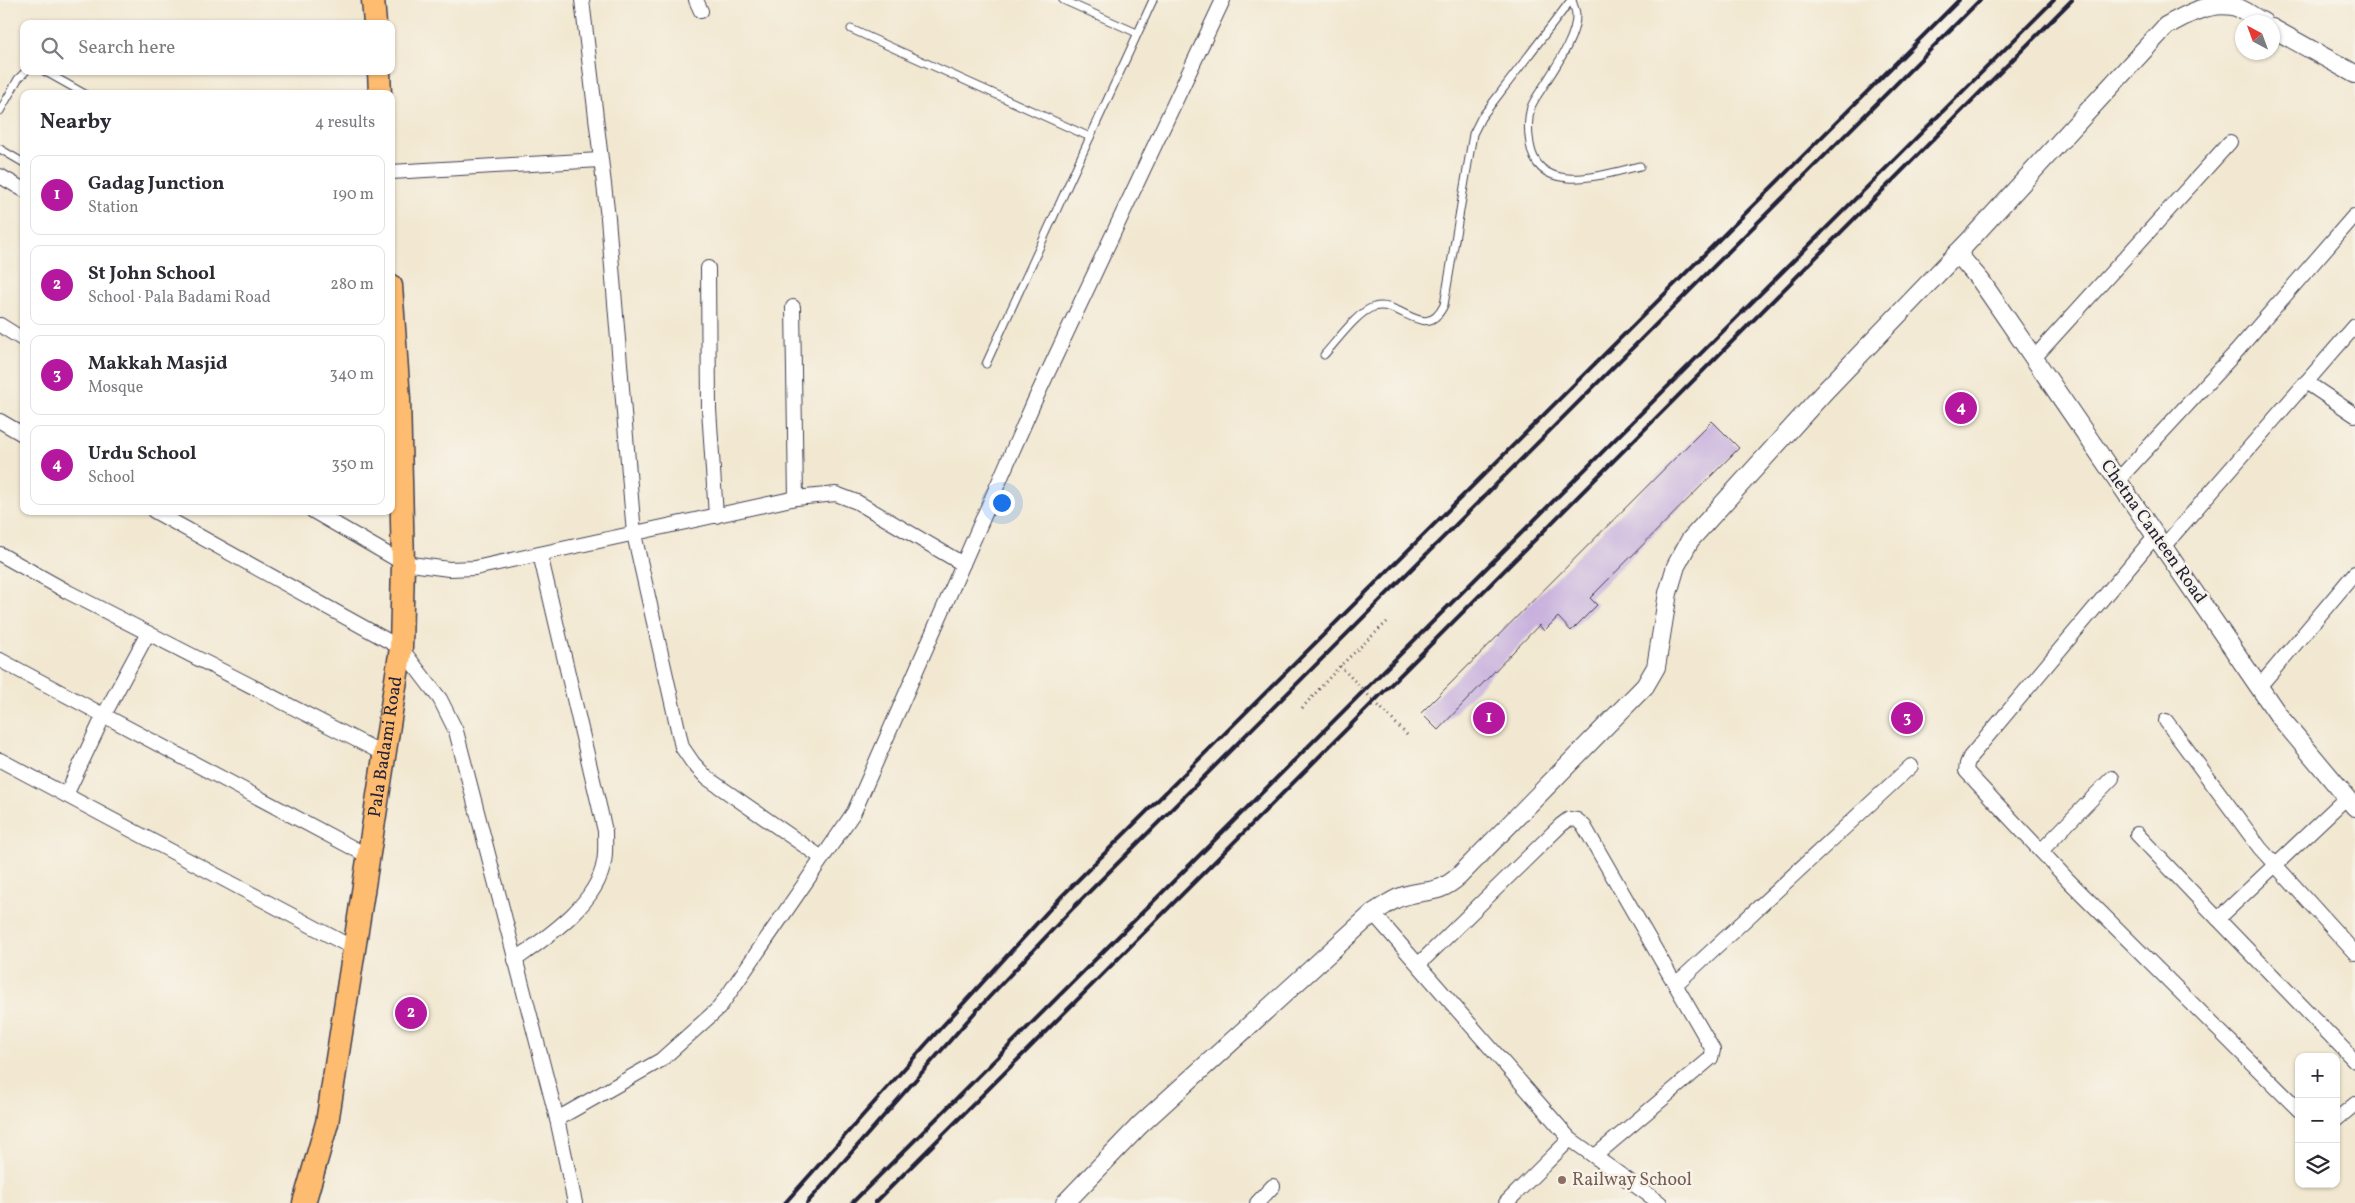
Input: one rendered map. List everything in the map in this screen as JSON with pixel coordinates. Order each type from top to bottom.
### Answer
[{"type":"main road","points":[[373,0],[375,20]]},
{"type":"main road","points":[[379,75],[380,90]]},
{"type":"main road","name":"Pala Badami Road","points":[[304,1203],[327,1123],[401,648],[402,563],[395,397]]},
{"type":"street","points":[[582,0],[608,218],[634,534],[682,747],[707,778],[822,858]]},
{"type":"street","points":[[558,1119],[661,1060],[718,1008],[854,812],[1034,402],[1223,0]]},
{"type":"street","points":[[1065,1203],[1140,1125],[1374,913],[1399,897],[1432,892],[1448,886],[1645,686],[1656,667],[1668,593],[1676,566],[1690,540],[1826,390],[1957,253],[2166,26],[2187,14],[2209,7],[2233,6],[2250,15]]},
{"type":"street","points":[[2280,32],[2355,74]]},
{"type":"street","points":[[2034,358],[2230,142]]},
{"type":"street","points":[[395,172],[600,160]]},
{"type":"street","points":[[0,176],[20,188]]},
{"type":"street","points":[[2117,481],[2236,352],[2354,216]]},
{"type":"street","name":"Chetna Canteen Road","points":[[1957,253],[1981,281],[2279,716],[2351,802]]},
{"type":"street","points":[[708,268],[710,408],[716,516]]},
{"type":"street","points":[[793,307],[796,498]]},
{"type":"street","points":[[0,325],[20,338]]},
{"type":"street","points":[[2295,1106],[2041,851],[1972,778],[1966,771],[1966,764],[2159,541],[2306,382],[2355,326]]},
{"type":"street","points":[[2306,382],[2355,414]]},
{"type":"street","points":[[0,421],[20,433]]},
{"type":"street","points":[[320,515],[402,563],[449,569],[475,568],[796,498],[836,494],[857,502],[963,564]]},
{"type":"street","points":[[161,515],[401,648],[440,699],[456,731],[558,1119],[575,1203]]},
{"type":"street","points":[[0,554],[148,633],[384,754]]},
{"type":"street","points":[[515,960],[552,933],[574,912],[596,886],[604,862],[604,822],[540,554]]},
{"type":"street","points":[[2260,687],[2355,572]]},
{"type":"street","points":[[66,795],[104,715],[148,633]]},
{"type":"street","points":[[0,660],[368,856]]},
{"type":"street","points":[[2166,721],[2239,820],[2275,865],[2355,953]]},
{"type":"street","points":[[0,760],[355,949]]},
{"type":"street","points":[[1676,984],[1911,766]]},
{"type":"street","points":[[2041,851],[2112,778]]},
{"type":"street","points":[[2218,919],[2275,865],[2351,802]]},
{"type":"street","points":[[1419,964],[1569,819],[1577,820],[1584,826],[1713,1050],[1710,1058],[1595,1156]]},
{"type":"street","points":[[2137,834],[2355,1061]]},
{"type":"street","points":[[1374,913],[1570,1139],[1660,1203]]},
{"type":"street","points":[[2340,1117],[2355,1104]]},
{"type":"street","points":[[1506,1203],[1570,1139]]},
{"type":"street","points":[[1257,1203],[1273,1186]]},
{"type":"lane","points":[[1063,0],[1137,33]]},
{"type":"lane","points":[[986,364],[1153,0]]},
{"type":"lane","points":[[1572,0],[1576,15],[1572,33],[1559,62],[1532,106],[1528,135],[1531,155],[1542,169],[1555,177],[1592,176],[1640,166]]},
{"type":"lane","points":[[1324,355],[1358,318],[1372,307],[1384,304],[1419,320],[1430,321],[1440,314],[1444,305],[1473,134],[1481,118],[1572,0]]},
{"type":"lane","points":[[851,29],[1090,136]]},
{"type":"lane","points":[[0,111],[22,75]]},
{"type":"lane","points":[[51,75],[78,90]]},
{"type":"lane","points":[[0,149],[20,161]]},
{"type":"path","points":[[1302,708],[1340,666],[1388,621]]},
{"type":"path","points":[[1340,666],[1409,737]]},
{"type":"building","points":[[1712,421],[1739,448],[1590,598],[1597,605],[1571,631],[1558,617],[1544,631],[1539,625],[1438,730],[1421,713]]},
{"type":"railway","points":[[785,1203],[927,1043],[1061,897],[1959,0]]},
{"type":"railway","points":[[807,1203],[977,1010],[1074,907],[1980,0]]},
{"type":"railway","points":[[852,1203],[2054,0]]},
{"type":"railway","points":[[875,1203],[2072,0]]},
{"type":"place","name":"Urdu School","points":[[1961,408]]},
{"type":"place","name":"Gadag Junction","points":[[1489,718]]},
{"type":"place","name":"Makkah Masjid","points":[[1907,718]]},
{"type":"place","name":"St John School","points":[[411,1013]]},
{"type":"place","name":"Railway School","points":[[1562,1180]]}]
